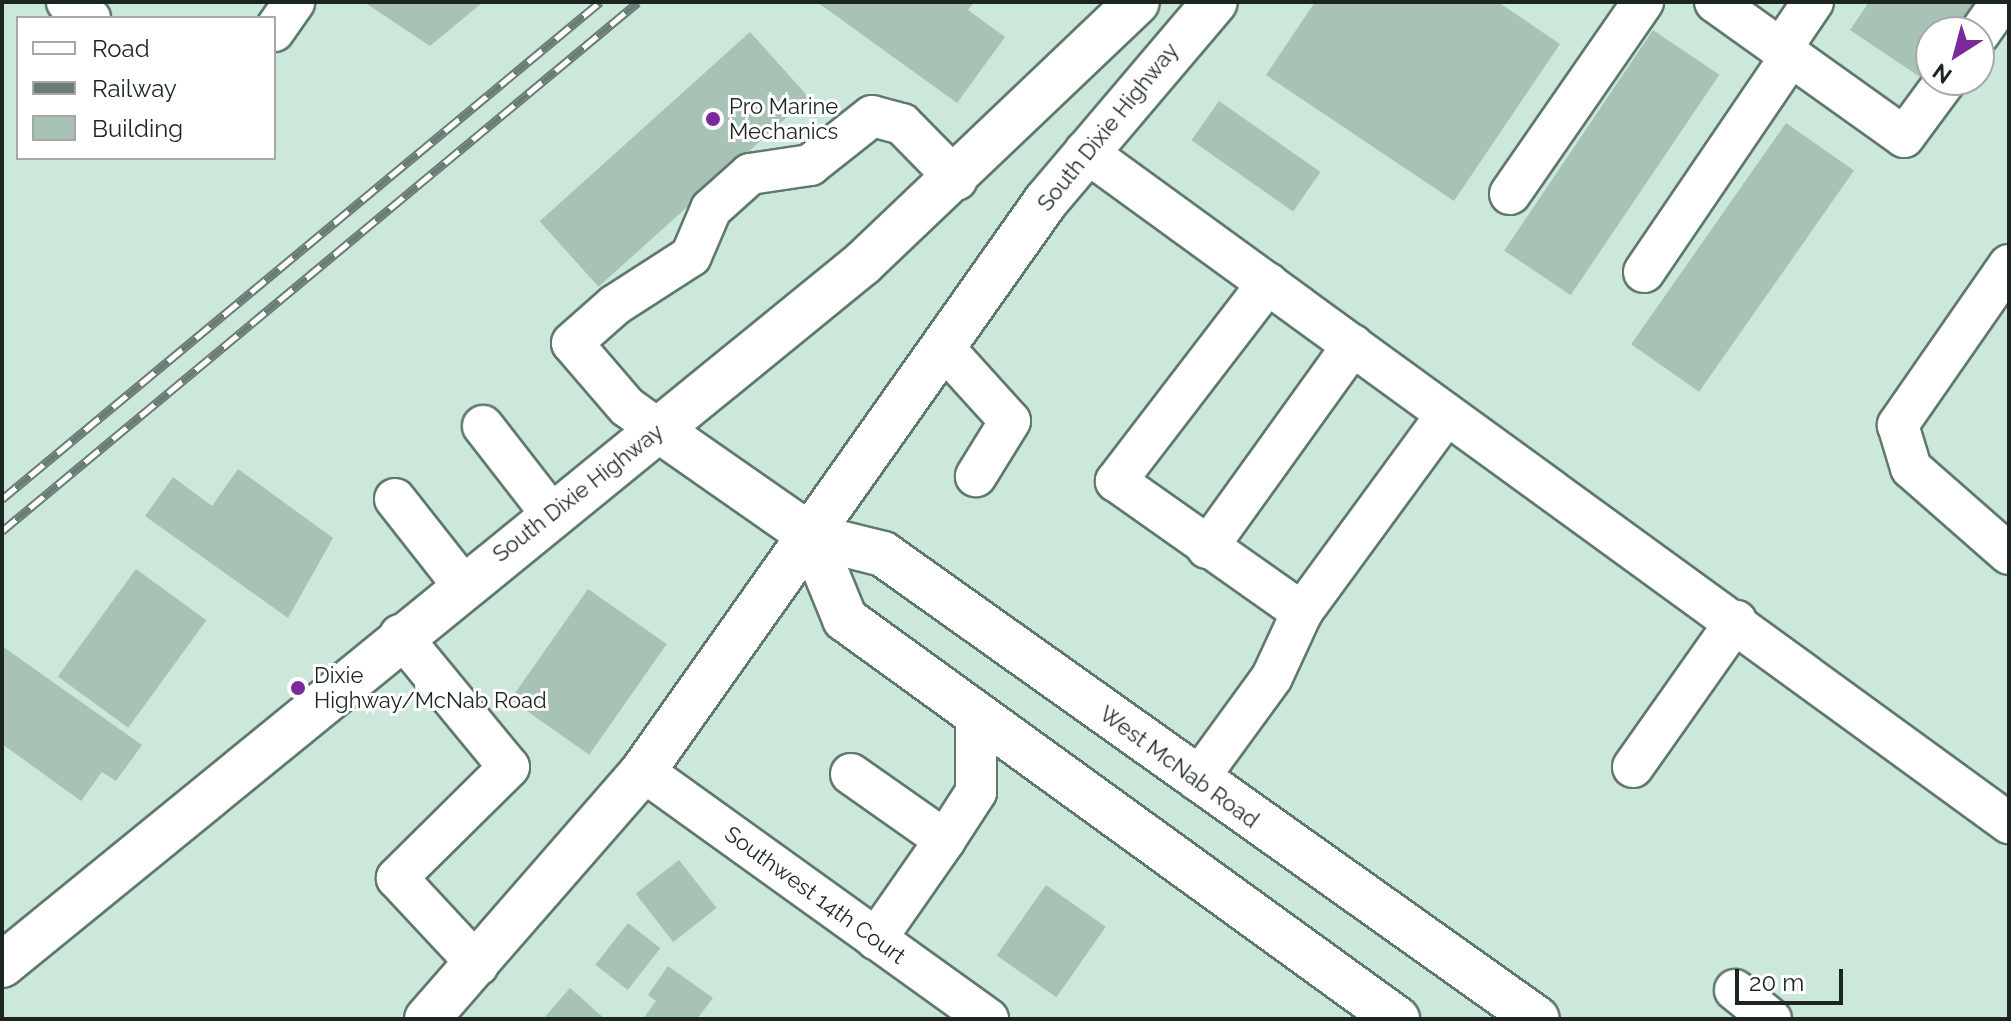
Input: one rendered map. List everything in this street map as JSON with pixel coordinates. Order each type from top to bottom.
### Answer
[{"type":"main road","name":"South Dixie Highway","points":[[2,965],[462,584],[659,430],[957,180],[1137,2]]},
{"type":"main road","name":"South Dixie Highway","points":[[427,1019],[478,965],[643,771],[942,346],[1085,151],[1215,2]]},
{"type":"main road","name":"West McNab Road","points":[[659,430],[811,536],[883,554],[1537,1019]]},
{"type":"main road","points":[[811,536],[845,619],[1397,1019]]},
{"type":"street","points":[[67,2],[87,16]]},
{"type":"street","points":[[276,28],[294,2]]},
{"type":"street","points":[[1510,194],[1643,2]]},
{"type":"street","points":[[1715,2],[1904,137],[1934,96]]},
{"type":"street","points":[[1644,272],[1786,52],[1813,2]]},
{"type":"street","points":[[659,430],[627,407],[572,343],[615,305],[691,256],[711,209],[750,174],[810,165],[872,116],[902,124],[957,180]]},
{"type":"street","points":[[1085,151],[1736,621],[2009,823]]},
{"type":"street","points":[[2009,265],[1898,425],[1911,468],[2009,554]]},
{"type":"street","points":[[1268,283],[1116,481],[1302,612]]},
{"type":"street","points":[[1207,548],[1353,345]]},
{"type":"street","points":[[942,346],[1010,421],[976,476]]},
{"type":"street","points":[[1197,780],[1272,677],[1302,612],[1447,414]]},
{"type":"street","points":[[483,426],[552,515]]},
{"type":"street","points":[[395,499],[462,584]]},
{"type":"street","points":[[1633,767],[1736,621]]},
{"type":"street","points":[[400,635],[509,767],[397,878],[478,965]]},
{"type":"street","points":[[876,939],[976,792],[976,713]]},
{"type":"street","name":"Southwest 14th Court","points":[[643,771],[988,1019]]},
{"type":"street","points":[[851,774],[945,840]]},
{"type":"street","points":[[1735,990],[1771,1019]]},
{"type":"building","points":[[364,2],[483,2],[430,46]]},
{"type":"building","points":[[817,2],[974,2],[968,10],[1005,37],[957,103]]},
{"type":"building","points":[[1315,2],[1498,2],[1560,44],[1454,201],[1266,75]]},
{"type":"building","points":[[1869,2],[1975,2],[1966,16],[1915,16],[1915,74],[1850,30]]},
{"type":"building","points":[[1653,30],[1719,75],[1571,295],[1504,251]]},
{"type":"building","points":[[750,32],[809,97],[599,287],[540,221]]},
{"type":"building","points":[[1219,101],[1321,172],[1293,211],[1191,140]]},
{"type":"building","points":[[1786,123],[1854,171],[1699,392],[1631,344]]},
{"type":"building","points":[[238,469],[333,538],[288,618],[145,516],[173,477],[212,506]]},
{"type":"building","points":[[136,569],[206,620],[128,728],[58,677]]},
{"type":"building","points":[[588,589],[667,644],[589,755],[511,700]]},
{"type":"building","points":[[2,646],[142,745],[116,781],[102,772],[81,801],[2,744]]},
{"type":"building","points":[[679,860],[717,908],[673,942],[636,894]]},
{"type":"building","points":[[1046,885],[1106,927],[1056,997],[997,955]]},
{"type":"building","points":[[628,923],[660,948],[628,990],[595,965]]},
{"type":"building","points":[[668,966],[713,998],[697,1019],[643,1019],[656,1001],[648,995]]},
{"type":"building","points":[[570,988],[605,1019],[543,1019]]},
{"type":"railway","points":[[2,499],[600,2]]},
{"type":"railway","points":[[2,531],[638,2]]},
{"type":"place","name":"Pro Marine Mechanics","points":[[713,119]]},
{"type":"place","name":"Dixie Highway/McNab Road","points":[[298,688]]}]
